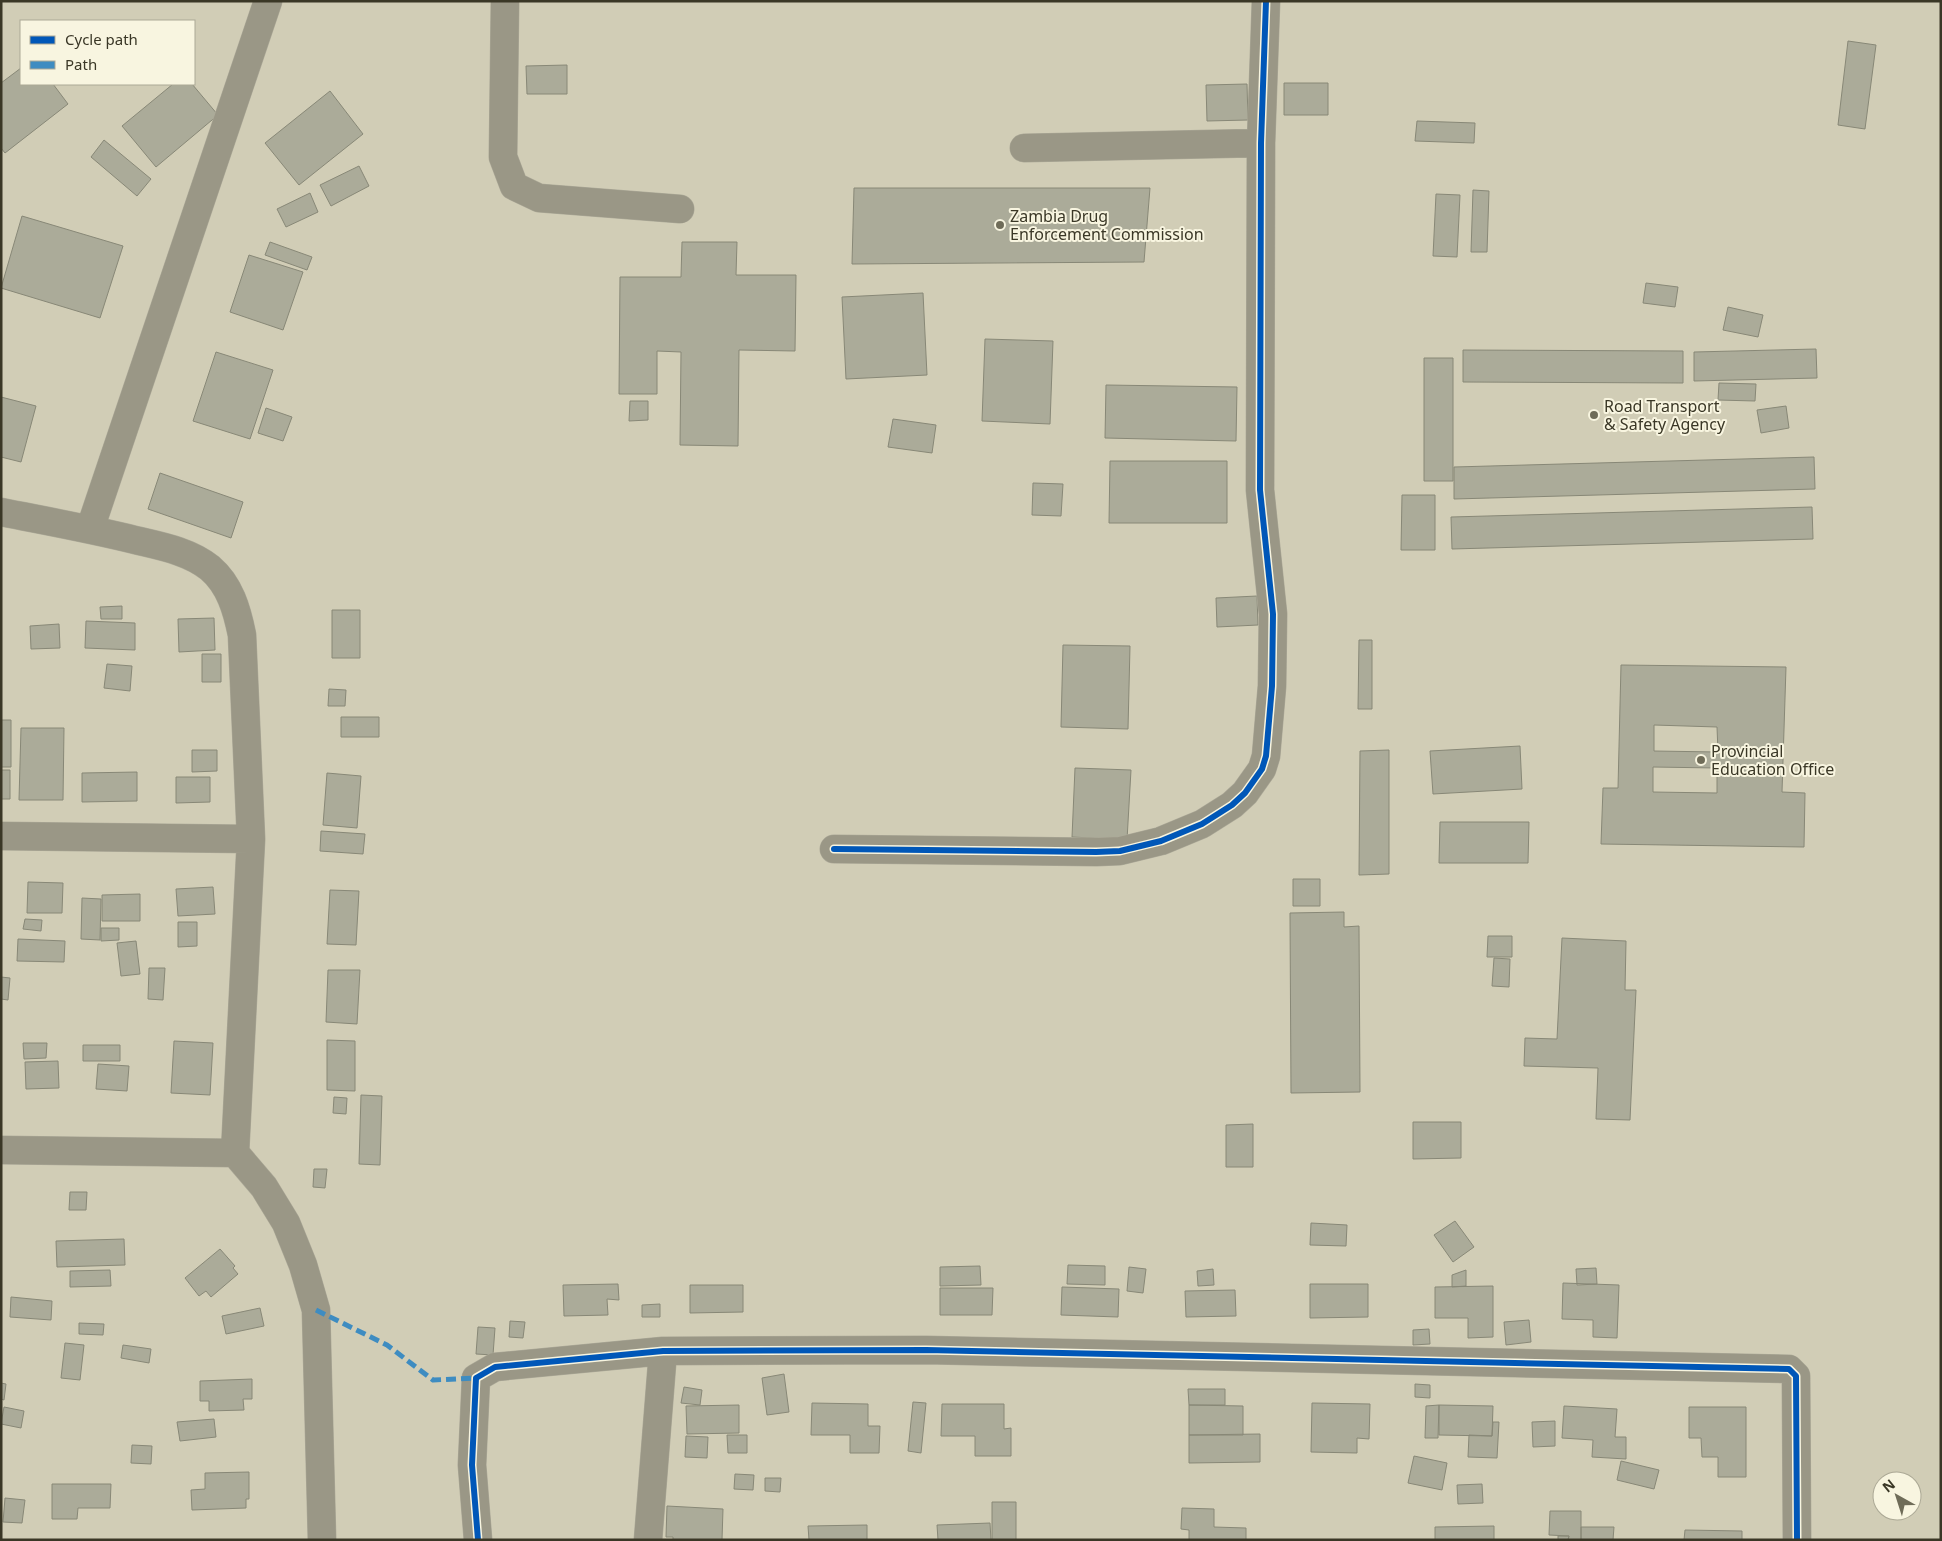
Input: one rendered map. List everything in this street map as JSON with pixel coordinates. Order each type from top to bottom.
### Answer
[{"type":"street","points":[[90,529],[268,1]]},
{"type":"street","points":[[505,1],[503,158],[514,186],[540,198],[680,209]]},
{"type":"street","points":[[834,849],[1120,851],[1161,841],[1202,824],[1232,805],[1262,770],[1266,756],[1272,686],[1273,614],[1261,505],[1261,143],[1266,1]]},
{"type":"street","points":[[1024,148],[1261,143]]},
{"type":"street","points":[[1,512],[90,529],[168,548],[193,557],[210,568],[226,587],[237,609],[242,635],[251,839],[235,1154],[264,1186],[286,1224],[303,1265],[316,1310],[322,1540]]},
{"type":"street","points":[[1,836],[251,839]]},
{"type":"street","points":[[1,1150],[235,1154]]},
{"type":"street","points":[[478,1540],[472,1465],[476,1378],[495,1367],[663,1352],[926,1350],[1789,1369],[1796,1376],[1797,1540]]},
{"type":"street","points":[[648,1540],[663,1352]]},
{"type":"building","points":[[1848,41],[1876,45],[1865,129],[1838,125]]},
{"type":"building","points":[[567,65],[567,94],[527,94],[526,66]]},
{"type":"building","points":[[20,69],[20,85],[54,85],[68,104],[5,153],[1,148],[1,83]]},
{"type":"building","points":[[1284,83],[1328,83],[1328,115],[1284,115]]},
{"type":"building","points":[[1247,84],[1248,120],[1207,121],[1206,85]]},
{"type":"building","points":[[172,85],[193,85],[218,115],[156,167],[122,126]]},
{"type":"building","points":[[330,91],[363,134],[299,185],[265,143]]},
{"type":"building","points":[[1417,121],[1475,123],[1474,143],[1415,141]]},
{"type":"building","points":[[104,140],[151,179],[137,196],[91,157]]},
{"type":"building","points":[[359,166],[369,186],[331,206],[320,185]]},
{"type":"building","name":"Zambia Drug Enforcement Commission","points":[[854,188],[1150,188],[1144,262],[852,264]]},
{"type":"building","points":[[1473,190],[1489,191],[1487,252],[1471,252]]},
{"type":"building","points":[[310,193],[318,212],[286,227],[277,209]]},
{"type":"building","points":[[1436,194],[1460,195],[1457,257],[1433,256]]},
{"type":"building","points":[[22,216],[123,246],[100,318],[1,288]]},
{"type":"building","points":[[270,242],[312,257],[307,270],[265,255]]},
{"type":"building","points":[[682,242],[737,242],[736,275],[796,275],[795,351],[739,350],[738,446],[680,445],[681,352],[657,351],[657,394],[619,394],[620,277],[681,277]]},
{"type":"building","points":[[249,255],[303,272],[283,330],[230,312]]},
{"type":"building","points":[[1646,283],[1678,287],[1675,307],[1643,303]]},
{"type":"building","points":[[923,293],[927,375],[846,379],[842,297]]},
{"type":"building","points":[[1728,307],[1763,315],[1758,337],[1723,330]]},
{"type":"building","points":[[985,339],[1053,341],[1050,424],[982,421]]},
{"type":"building","points":[[1816,349],[1817,378],[1694,381],[1694,352]]},
{"type":"building","points":[[1463,350],[1683,351],[1683,383],[1463,382]]},
{"type":"building","points":[[216,352],[273,370],[250,439],[193,421]]},
{"type":"building","points":[[1424,358],[1453,358],[1453,481],[1424,481]]},
{"type":"building","points":[[1719,383],[1756,384],[1755,401],[1718,400]]},
{"type":"building","points":[[1106,385],[1237,387],[1236,441],[1105,438]]},
{"type":"building","points":[[1,397],[36,406],[21,462],[1,457]]},
{"type":"building","points":[[630,401],[648,401],[648,420],[629,421]]},
{"type":"building","points":[[1786,406],[1789,428],[1761,433],[1757,410]]},
{"type":"building","points":[[266,408],[292,417],[283,441],[258,433]]},
{"type":"building","points":[[893,419],[936,425],[932,453],[888,447]]},
{"type":"building","points":[[1814,457],[1815,489],[1454,499],[1454,467]]},
{"type":"building","points":[[1110,461],[1227,461],[1227,523],[1109,523]]},
{"type":"building","points":[[160,473],[243,502],[231,538],[148,509]]},
{"type":"building","points":[[1033,483],[1063,484],[1061,516],[1032,515]]},
{"type":"building","points":[[1402,495],[1435,495],[1435,550],[1401,550]]},
{"type":"building","points":[[1812,507],[1813,539],[1452,549],[1451,517]]},
{"type":"building","points":[[1257,596],[1258,625],[1217,627],[1216,598]]},
{"type":"building","points":[[122,606],[122,619],[101,619],[100,607]]},
{"type":"building","points":[[332,610],[360,610],[360,658],[332,658]]},
{"type":"building","points":[[214,618],[215,650],[179,652],[178,619]]},
{"type":"building","points":[[86,621],[135,623],[135,650],[85,648]]},
{"type":"building","points":[[59,624],[60,648],[31,649],[30,626]]},
{"type":"building","points":[[1359,640],[1372,640],[1372,709],[1358,709]]},
{"type":"building","points":[[1063,645],[1130,646],[1128,729],[1061,727]]},
{"type":"building","points":[[202,654],[221,654],[221,682],[202,682]]},
{"type":"building","points":[[107,664],[132,666],[130,691],[104,688]]},
{"type":"building","name":"Provincial Education Office","points":[[1621,665],[1786,667],[1782,792],[1805,793],[1804,847],[1601,844],[1603,788],[1618,788]],"holes":[[[1654,725],[1717,727],[1718,752],[1654,751]],[[1653,767],[1717,768],[1717,793],[1653,792]]]},
{"type":"building","points":[[329,689],[346,690],[345,706],[328,706]]},
{"type":"building","points":[[341,717],[379,717],[379,737],[341,737]]},
{"type":"building","points":[[1,720],[11,720],[11,767],[1,767]]},
{"type":"building","points":[[21,728],[64,728],[63,800],[19,800]]},
{"type":"building","points":[[1520,746],[1522,789],[1433,794],[1430,751]]},
{"type":"building","points":[[192,750],[217,750],[217,771],[192,772]]},
{"type":"building","points":[[1389,750],[1389,874],[1359,875],[1360,751]]},
{"type":"building","points":[[1075,768],[1131,770],[1127,840],[1072,837]]},
{"type":"building","points":[[1,770],[10,770],[10,799],[1,799]]},
{"type":"building","points":[[137,772],[137,801],[82,802],[82,773]]},
{"type":"building","points":[[327,773],[361,776],[357,828],[323,825]]},
{"type":"building","points":[[176,777],[210,777],[210,802],[176,803]]},
{"type":"building","points":[[1440,822],[1529,822],[1528,863],[1439,863]]},
{"type":"building","points":[[321,831],[365,834],[363,854],[320,851]]},
{"type":"building","points":[[1293,879],[1320,879],[1320,906],[1293,906]]},
{"type":"building","points":[[28,882],[63,883],[62,913],[27,913]]},
{"type":"building","points":[[213,887],[215,914],[178,916],[176,889]]},
{"type":"building","points":[[330,890],[359,891],[356,945],[327,944]]},
{"type":"building","points":[[140,894],[140,921],[102,921],[102,895]]},
{"type":"building","points":[[82,898],[101,899],[100,940],[81,939]]},
{"type":"building","points":[[1344,912],[1344,927],[1359,926],[1360,1092],[1291,1093],[1290,913]]},
{"type":"building","points":[[25,919],[42,920],[41,931],[23,929]]},
{"type":"building","points":[[178,922],[197,922],[197,946],[178,947]]},
{"type":"building","points":[[101,928],[119,928],[119,940],[101,941]]},
{"type":"building","points":[[1488,936],[1512,936],[1512,957],[1487,957]]},
{"type":"building","points":[[1562,938],[1626,941],[1625,990],[1636,990],[1630,1120],[1596,1119],[1598,1068],[1524,1066],[1525,1038],[1557,1039]]},
{"type":"building","points":[[18,939],[65,941],[64,962],[17,961]]},
{"type":"building","points":[[136,941],[140,974],[121,976],[117,943]]},
{"type":"building","points":[[1494,958],[1510,959],[1509,987],[1492,986]]},
{"type":"building","points":[[149,968],[165,968],[163,1000],[148,999]]},
{"type":"building","points":[[328,970],[360,970],[357,1024],[326,1022]]},
{"type":"building","points":[[1,977],[10,978],[8,1000],[1,999]]},
{"type":"building","points":[[327,1040],[355,1041],[355,1091],[327,1090]]},
{"type":"building","points":[[174,1041],[213,1043],[210,1095],[171,1093]]},
{"type":"building","points":[[23,1043],[47,1043],[46,1058],[24,1059]]},
{"type":"building","points":[[83,1045],[120,1045],[120,1061],[83,1061]]},
{"type":"building","points":[[58,1061],[59,1088],[26,1089],[25,1062]]},
{"type":"building","points":[[98,1064],[129,1066],[127,1091],[96,1089]]},
{"type":"building","points":[[361,1095],[382,1096],[380,1165],[359,1164]]},
{"type":"building","points":[[334,1097],[347,1098],[346,1114],[333,1113]]},
{"type":"building","points":[[1413,1122],[1461,1122],[1461,1158],[1413,1159]]},
{"type":"building","points":[[1253,1124],[1253,1167],[1226,1167],[1226,1125]]},
{"type":"building","points":[[314,1169],[327,1169],[325,1188],[313,1187]]},
{"type":"building","points":[[70,1192],[87,1192],[86,1210],[69,1210]]},
{"type":"building","points":[[1455,1221],[1474,1247],[1453,1262],[1434,1235]]},
{"type":"building","points":[[1311,1223],[1347,1225],[1346,1246],[1310,1245]]},
{"type":"building","points":[[124,1239],[125,1265],[57,1267],[56,1241]]},
{"type":"building","points":[[220,1249],[235,1266],[233,1268],[238,1274],[211,1297],[206,1291],[199,1296],[185,1278]]},
{"type":"building","points":[[1068,1265],[1105,1266],[1105,1285],[1067,1284]]},
{"type":"building","points":[[980,1266],[981,1285],[940,1286],[940,1267]]},
{"type":"building","points":[[1129,1267],[1146,1269],[1143,1293],[1127,1291]]},
{"type":"building","points":[[1596,1268],[1597,1284],[1577,1285],[1576,1269]]},
{"type":"building","points":[[1213,1269],[1214,1285],[1198,1286],[1197,1271]]},
{"type":"building","points":[[110,1270],[111,1286],[70,1287],[70,1271]]},
{"type":"building","points":[[1466,1270],[1466,1286],[1452,1287],[1452,1275]]},
{"type":"building","points":[[1563,1283],[1619,1285],[1617,1338],[1593,1337],[1593,1320],[1562,1319]]},
{"type":"building","points":[[618,1284],[619,1300],[607,1299],[608,1315],[564,1316],[563,1285]]},
{"type":"building","points":[[1310,1284],[1368,1284],[1368,1317],[1310,1318]]},
{"type":"building","points":[[690,1285],[743,1285],[743,1312],[690,1313]]},
{"type":"building","points":[[1493,1286],[1493,1337],[1468,1338],[1468,1318],[1435,1318],[1435,1287]]},
{"type":"building","points":[[1062,1287],[1119,1289],[1118,1317],[1061,1315]]},
{"type":"building","points":[[940,1288],[993,1288],[992,1315],[940,1315]]},
{"type":"building","points":[[1235,1290],[1236,1316],[1186,1317],[1185,1291]]},
{"type":"building","points":[[11,1297],[52,1301],[51,1320],[10,1317]]},
{"type":"building","points":[[660,1304],[660,1317],[642,1317],[642,1305]]},
{"type":"building","points":[[260,1308],[264,1326],[226,1334],[222,1316]]},
{"type":"building","points":[[1529,1320],[1531,1342],[1506,1345],[1504,1322]]},
{"type":"building","points":[[510,1321],[525,1322],[523,1338],[509,1337]]},
{"type":"building","points":[[79,1323],[104,1324],[103,1335],[79,1334]]},
{"type":"building","points":[[478,1327],[495,1328],[493,1355],[476,1354]]},
{"type":"building","points":[[1429,1329],[1430,1344],[1413,1345],[1413,1330]]},
{"type":"building","points":[[65,1343],[84,1345],[80,1380],[61,1378]]},
{"type":"building","points":[[123,1345],[151,1349],[149,1363],[121,1358]]},
{"type":"building","points":[[784,1374],[789,1412],[767,1415],[762,1378]]},
{"type":"building","points":[[252,1379],[252,1399],[243,1399],[244,1410],[209,1411],[209,1401],[200,1401],[200,1381]]},
{"type":"building","points":[[1,1383],[6,1384],[4,1400],[1,1399]]},
{"type":"building","points":[[1415,1384],[1430,1385],[1430,1398],[1415,1397]]},
{"type":"building","points":[[684,1387],[702,1390],[700,1405],[681,1403]]},
{"type":"building","points":[[1188,1389],[1225,1389],[1225,1405],[1189,1405]]},
{"type":"building","points":[[913,1402],[926,1403],[921,1453],[908,1451]]},
{"type":"building","points":[[812,1403],[868,1404],[868,1426],[880,1426],[879,1453],[850,1453],[850,1435],[811,1435]]},
{"type":"building","points":[[1312,1403],[1370,1404],[1369,1439],[1357,1438],[1357,1453],[1311,1452]]},
{"type":"building","points":[[942,1404],[1004,1404],[1004,1429],[1011,1428],[1011,1456],[975,1456],[975,1436],[941,1436]]},
{"type":"building","points":[[739,1405],[739,1433],[687,1434],[686,1406]]},
{"type":"building","points":[[1189,1405],[1243,1406],[1243,1435],[1189,1435]]},
{"type":"building","points":[[1439,1405],[1493,1406],[1492,1436],[1439,1435]]},
{"type":"building","points":[[1439,1405],[1438,1438],[1425,1438],[1426,1406]]},
{"type":"building","points":[[1564,1406],[1617,1409],[1615,1437],[1626,1437],[1626,1459],[1592,1457],[1593,1440],[1562,1438]]},
{"type":"building","points":[[4,1407],[24,1411],[21,1428],[1,1424]]},
{"type":"building","points":[[1689,1407],[1746,1407],[1746,1477],[1718,1477],[1718,1457],[1702,1457],[1701,1438],[1689,1438]]},
{"type":"building","points":[[214,1419],[216,1437],[180,1441],[177,1422]]},
{"type":"building","points":[[1555,1421],[1555,1446],[1533,1447],[1532,1422]]},
{"type":"building","points":[[1493,1422],[1499,1422],[1497,1458],[1468,1457],[1469,1435],[1492,1436]]},
{"type":"building","points":[[1260,1434],[1260,1462],[1189,1463],[1189,1435]]},
{"type":"building","points":[[727,1435],[747,1435],[747,1453],[728,1453]]},
{"type":"building","points":[[686,1436],[708,1437],[707,1458],[685,1457]]},
{"type":"building","points":[[132,1445],[152,1446],[151,1464],[131,1463]]},
{"type":"building","points":[[1414,1456],[1447,1463],[1442,1490],[1408,1483]]},
{"type":"building","points":[[1621,1461],[1659,1470],[1654,1489],[1617,1480]]},
{"type":"building","points":[[249,1472],[249,1499],[246,1499],[246,1508],[192,1510],[191,1490],[205,1489],[205,1473]]},
{"type":"building","points":[[735,1474],[754,1475],[753,1490],[734,1489]]},
{"type":"building","points":[[765,1478],[781,1478],[780,1492],[765,1491]]},
{"type":"building","points":[[52,1484],[111,1484],[110,1508],[78,1508],[77,1519],[52,1519]]},
{"type":"building","points":[[1482,1484],[1483,1503],[1458,1504],[1457,1485]]},
{"type":"building","points":[[5,1498],[25,1500],[22,1523],[3,1522]]},
{"type":"building","points":[[992,1502],[1016,1502],[1016,1540],[992,1540]]},
{"type":"building","points":[[667,1506],[723,1509],[722,1540],[673,1540],[673,1537],[666,1537]]},
{"type":"building","points":[[1182,1508],[1214,1509],[1214,1527],[1246,1528],[1246,1540],[1189,1540],[1189,1530],[1181,1529]]},
{"type":"building","points":[[1550,1511],[1581,1511],[1581,1540],[1568,1540],[1569,1536],[1549,1535]]},
{"type":"building","points":[[990,1523],[991,1540],[938,1540],[937,1525]]},
{"type":"building","points":[[867,1525],[867,1540],[809,1540],[808,1526]]},
{"type":"building","points":[[1494,1526],[1494,1540],[1435,1540],[1435,1527]]},
{"type":"building","points":[[1581,1527],[1614,1527],[1613,1540],[1581,1540]]},
{"type":"building","points":[[1685,1530],[1742,1531],[1742,1540],[1684,1540]]},
{"type":"building","points":[[1558,1536],[1569,1536],[1568,1540],[1558,1540]]},
{"type":"marked path","points":[[316,1310],[387,1345],[433,1380],[476,1378]]},
{"type":"cycle path","points":[[834,849],[1120,851],[1161,841],[1202,824],[1232,805],[1245,793],[1262,769],[1266,756],[1272,686],[1273,614],[1260,490],[1261,143],[1266,1]]},
{"type":"cycle path","points":[[478,1540],[472,1465],[476,1378],[495,1367],[663,1351],[926,1350],[1789,1369],[1796,1376],[1797,1540]]},
{"type":"place","name":"Zambia Drug Enforcement Commission","points":[[1000,225]]},
{"type":"place","name":"Road Transport & Safety Agency","points":[[1594,415]]},
{"type":"place","name":"Provincial Education Office","points":[[1701,760]]}]
